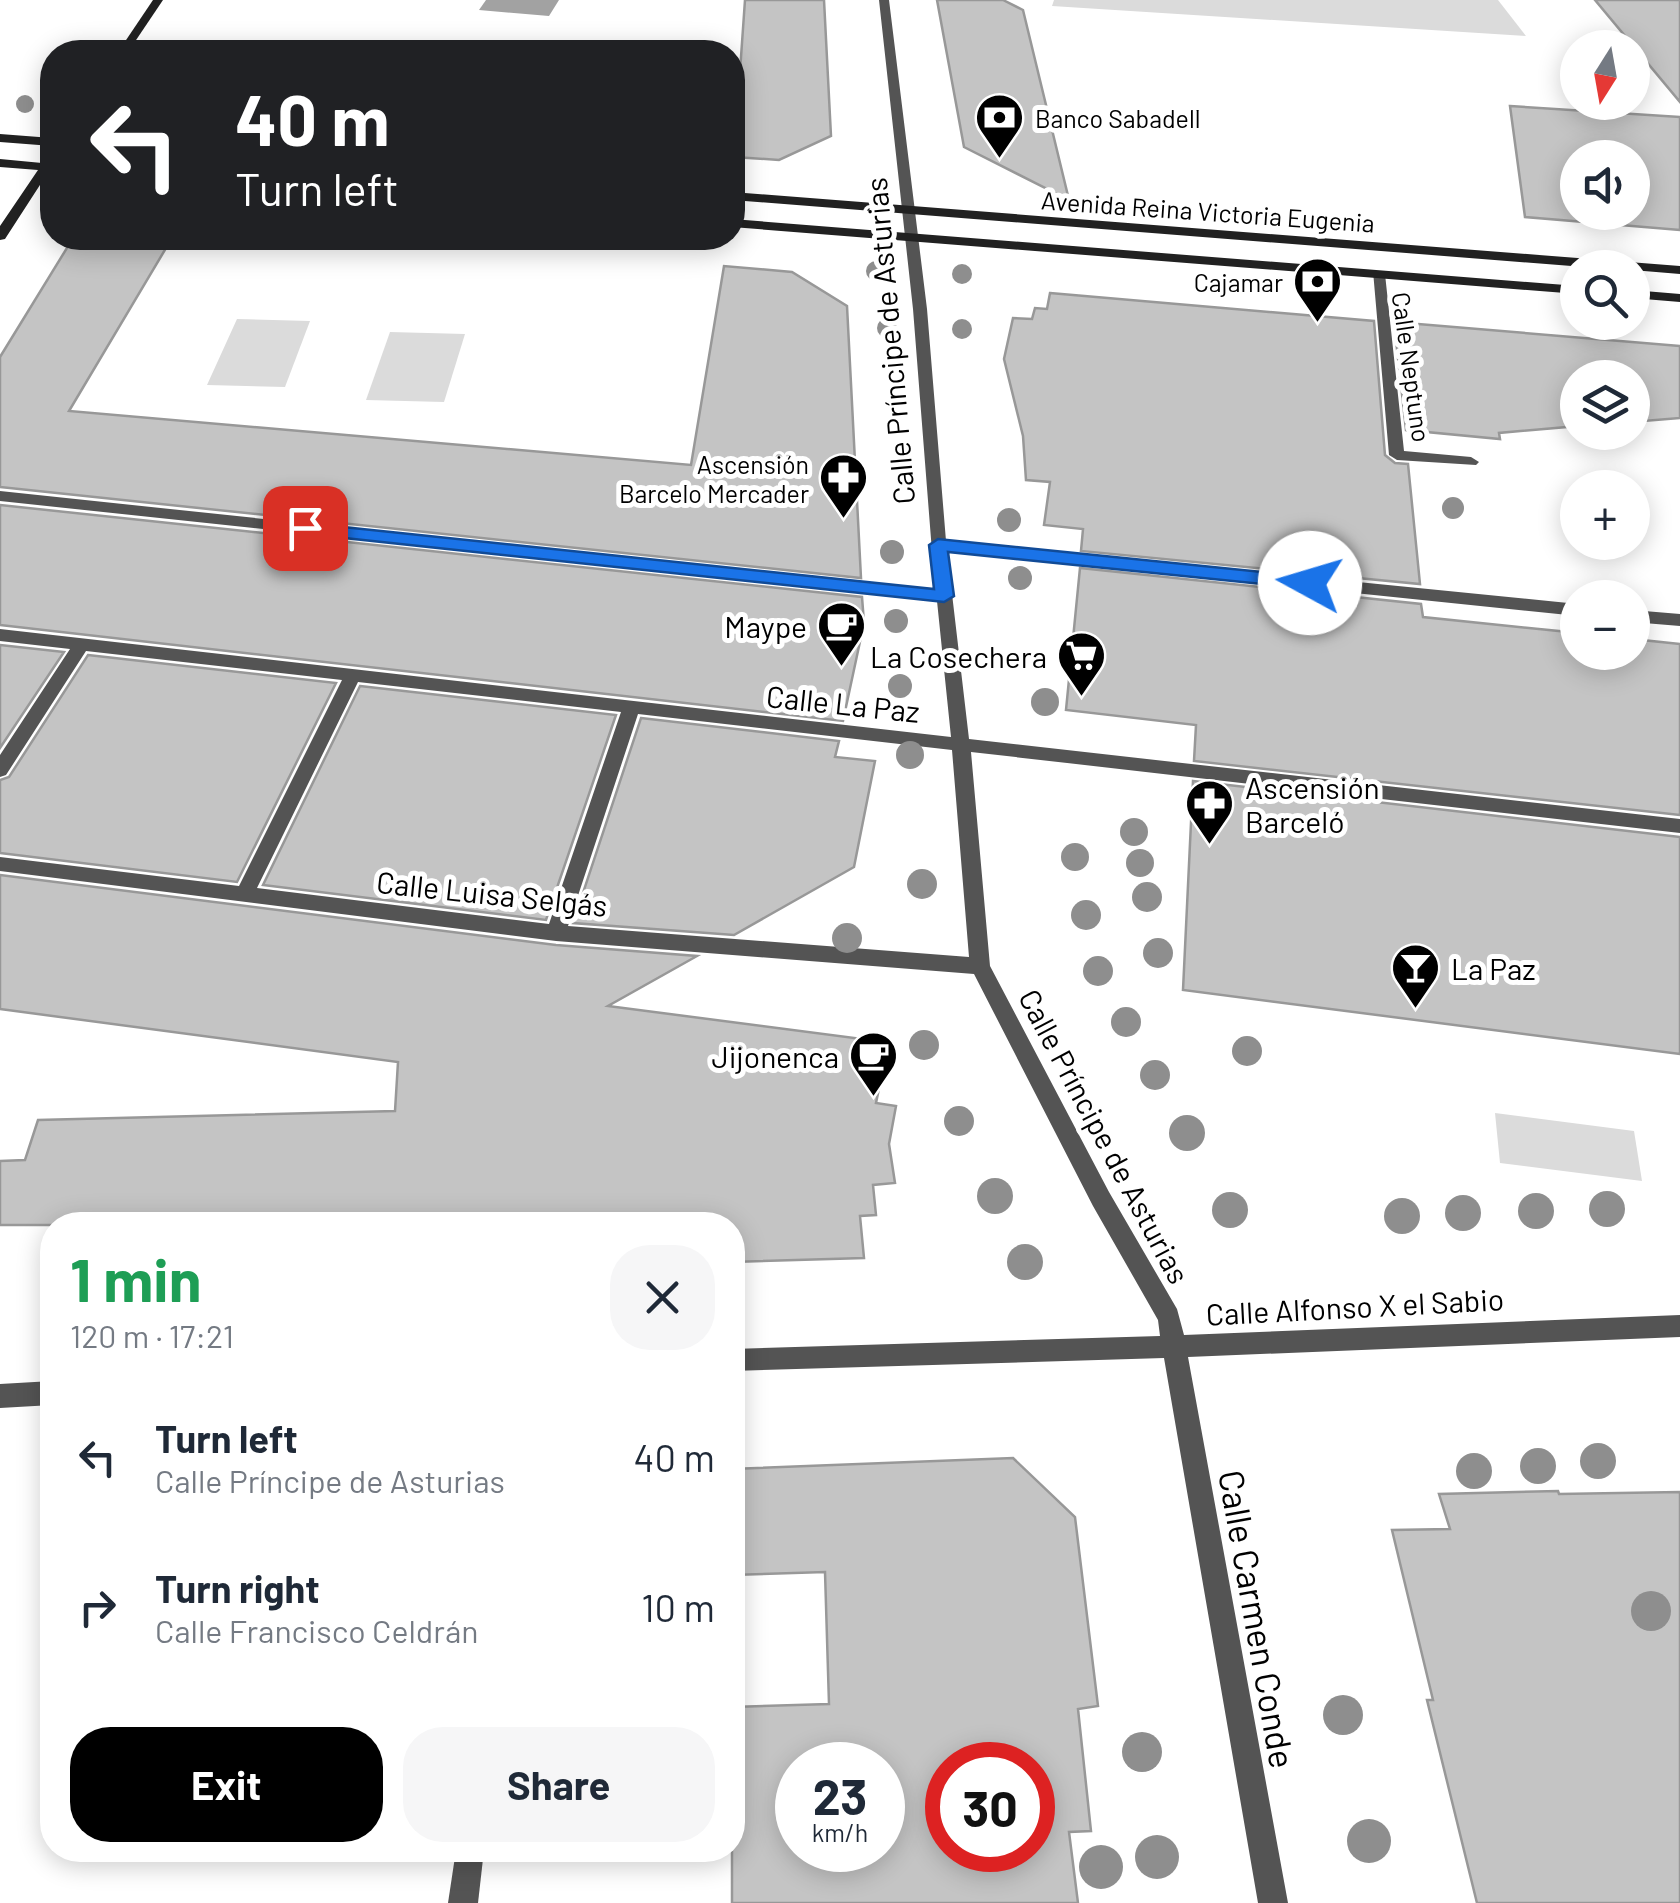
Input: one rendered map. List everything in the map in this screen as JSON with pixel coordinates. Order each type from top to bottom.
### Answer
[{"type":"main road","points":[[131,40],[158,0]]},
{"type":"main road","points":[[0,138],[40,141]]},
{"type":"main road","points":[[0,164],[40,164]]},
{"type":"main road","points":[[0,236],[40,178]]},
{"type":"main road","name":"Avenida Reina Victoria Eugenia","points":[[745,197],[1680,270]]},
{"type":"main road","name":"Avenida Reina Victoria Eugenia","points":[[745,224],[1560,289]]},
{"type":"main road","points":[[1650,296],[1680,298]]},
{"type":"street","name":"Calle Príncipe de Asturias","points":[[884,0],[912,237],[980,966],[1101,1199],[1169,1317],[1175,1346]]},
{"type":"street","name":"Calle Neptuno","points":[[1378,274],[1397,455],[1471,462]]},
{"type":"street","points":[[0,496],[944,596]]},
{"type":"street","points":[[938,545],[1560,608]]},
{"type":"street","points":[[1650,618],[1680,620]]},
{"type":"street","name":"Calle La Paz","points":[[0,635],[1680,826]]},
{"type":"street","points":[[0,770],[81,645]]},
{"type":"street","points":[[246,894],[353,675]]},
{"type":"street","points":[[556,933],[631,707]]},
{"type":"street","name":"Calle Luisa Selgás","points":[[0,864],[556,933],[980,966]]},
{"type":"street","name":"Calle Alfonso X el Sabio","points":[[745,1360],[939,1358],[1680,1326]]},
{"type":"street","name":"Calle Carmen Conde","points":[[1175,1346],[1273,1903]]},
{"type":"street","points":[[0,1396],[40,1394]]},
{"type":"street","points":[[463,1903],[468,1862]]},
{"type":"shaded area","points":[[486,0],[559,0],[549,16],[479,10]]},
{"type":"shaded area","points":[[1054,0],[1498,0],[1526,36],[1052,6]]},
{"type":"shaded area","points":[[237,319],[310,321],[285,387],[207,385]]},
{"type":"shaded area","points":[[390,332],[465,334],[444,402],[366,400]]},
{"type":"shaded area","points":[[1495,1113],[1634,1131],[1642,1181],[1500,1163]]},
{"type":"building","points":[[745,0],[824,0],[831,136],[779,160],[745,158]]},
{"type":"building","points":[[937,0],[1003,0],[1023,10],[1069,200],[964,147]]},
{"type":"building","points":[[1595,0],[1680,0],[1680,102],[1650,66],[1650,30],[1620,30]]},
{"type":"building","points":[[1510,106],[1560,109],[1560,120],[1680,117],[1680,230],[1650,227],[1650,140],[1560,140],[1560,220],[1525,217]]},
{"type":"building","points":[[66,250],[165,250],[69,411],[691,465],[724,266],[792,272],[847,306],[861,578],[0,487],[0,357]]},
{"type":"building","points":[[1050,293],[1374,321],[1385,455],[1395,463],[1408,464],[1420,584],[1081,551],[1083,529],[1044,525],[1050,482],[1026,480],[1023,436],[1004,359],[1013,318],[1032,319],[1035,308],[1047,309]]},
{"type":"building","points":[[1394,322],[1560,336],[1560,340],[1680,346],[1680,418],[1650,420],[1650,360],[1560,360],[1560,428],[1499,433],[1500,439],[1406,430]]},
{"type":"building","points":[[0,505],[862,597],[864,623],[843,721],[0,625]]},
{"type":"building","points":[[1080,568],[1421,604],[1423,617],[1560,631],[1560,670],[1650,670],[1650,641],[1680,644],[1680,815],[1194,761],[1196,725],[1066,710]]},
{"type":"building","points":[[0,645],[64,652],[0,748]]},
{"type":"building","points":[[88,655],[336,683],[237,882],[0,853],[0,780],[9,777]]},
{"type":"building","points":[[360,686],[616,715],[546,920],[263,885]]},
{"type":"building","points":[[641,718],[839,741],[835,757],[875,761],[854,867],[734,935],[573,923]]},
{"type":"building","points":[[1193,781],[1680,837],[1680,1054],[1183,990]]},
{"type":"building","points":[[0,875],[556,945],[697,956],[608,1006],[870,1040],[864,1071],[882,1074],[876,1103],[896,1106],[889,1144],[895,1183],[873,1185],[876,1215],[860,1216],[864,1258],[745,1262],[745,1212],[40,1212],[40,1225],[0,1225],[0,1161],[25,1160],[38,1120],[395,1111],[398,1062],[0,1009]]},
{"type":"building","points":[[1013,1458],[1075,1517],[1098,1706],[1078,1709],[1091,1831],[1069,1832],[1078,1903],[732,1903],[732,1862],[745,1862],[745,1707],[829,1704],[825,1572],[745,1575],[745,1468]]},
{"type":"building","points":[[1680,1492],[1680,1903],[1477,1903],[1427,1700],[1433,1700],[1392,1530],[1450,1529],[1439,1494]]},
{"type":"place","name":"Banco Sabadell","points":[[1000,160]]},
{"type":"place","name":"Cajamar","points":[[1318,324]]},
{"type":"place","name":"Ascensión Barcelo Mercader","points":[[844,520]]},
{"type":"place","name":"Maype","points":[[842,668]]},
{"type":"place","name":"La Cosechera","points":[[1082,698]]},
{"type":"place","name":"Ascensión Barceló","points":[[1210,846]]},
{"type":"place","name":"La Paz","points":[[1416,1010]]},
{"type":"place","name":"Jijonenca","points":[[874,1098]]},
{"type":"route","points":[[305,528],[944,596],[938,545],[1310,583]]}]
